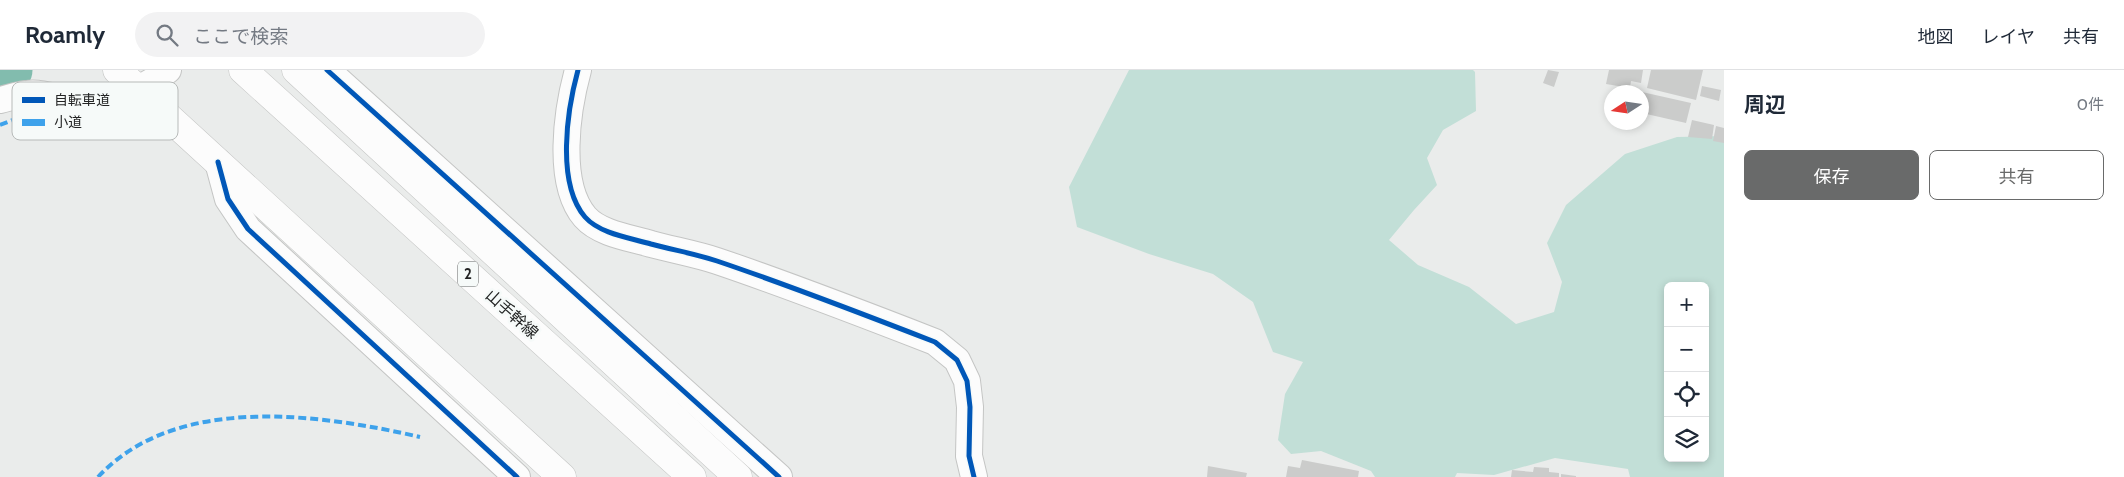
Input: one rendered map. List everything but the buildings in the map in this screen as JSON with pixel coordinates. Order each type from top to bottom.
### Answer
[{"type":"main road","points":[[117,70],[130,82]]},
{"type":"main road","name":"山手幹線","points":[[243,70],[692,477]]},
{"type":"main road","points":[[296,70],[732,471]]},
{"type":"main road","points":[[178,125],[562,477]]},
{"type":"street","points":[[149,82],[168,70]]},
{"type":"street","points":[[327,70],[779,477]]},
{"type":"street","points":[[578,70],[569,114],[568,168],[570,186],[576,202],[586,218],[606,230],[716,260],[935,342],[957,360],[967,381],[970,407],[969,456],[974,477]]},
{"type":"street","points":[[218,162],[228,199],[248,229],[517,477]]},
{"type":"green space","points":[[1129,70],[1473,70],[1475,72],[1476,111],[1443,130],[1427,158],[1437,185],[1389,240],[1418,265],[1469,287],[1516,324],[1554,312],[1562,282],[1547,243],[1566,205],[1625,154],[1677,137],[1724,136],[1724,477],[1630,477],[1628,469],[1555,458],[1494,475],[1457,473],[1455,477],[1375,477],[1371,471],[1321,451],[1291,454],[1278,440],[1285,394],[1303,362],[1273,352],[1253,302],[1213,274],[1149,254],[1077,227],[1069,187]]},
{"type":"waterway","points":[[0,74],[8,70]]},
{"type":"marked path","points":[[0,125],[12,120]]},
{"type":"marked path","points":[[98,477],[130,450],[167,432],[208,421],[251,417],[295,417],[338,422],[420,437]]},
{"type":"cycle path","points":[[327,70],[779,477]]},
{"type":"cycle path","points":[[578,70],[570,105],[566,146],[570,185],[576,203],[585,217],[599,228],[616,235],[717,261],[800,290],[935,342],[957,360],[967,381],[970,407],[969,456],[974,477]]},
{"type":"cycle path","points":[[218,162],[228,199],[248,229],[517,477]]}]
